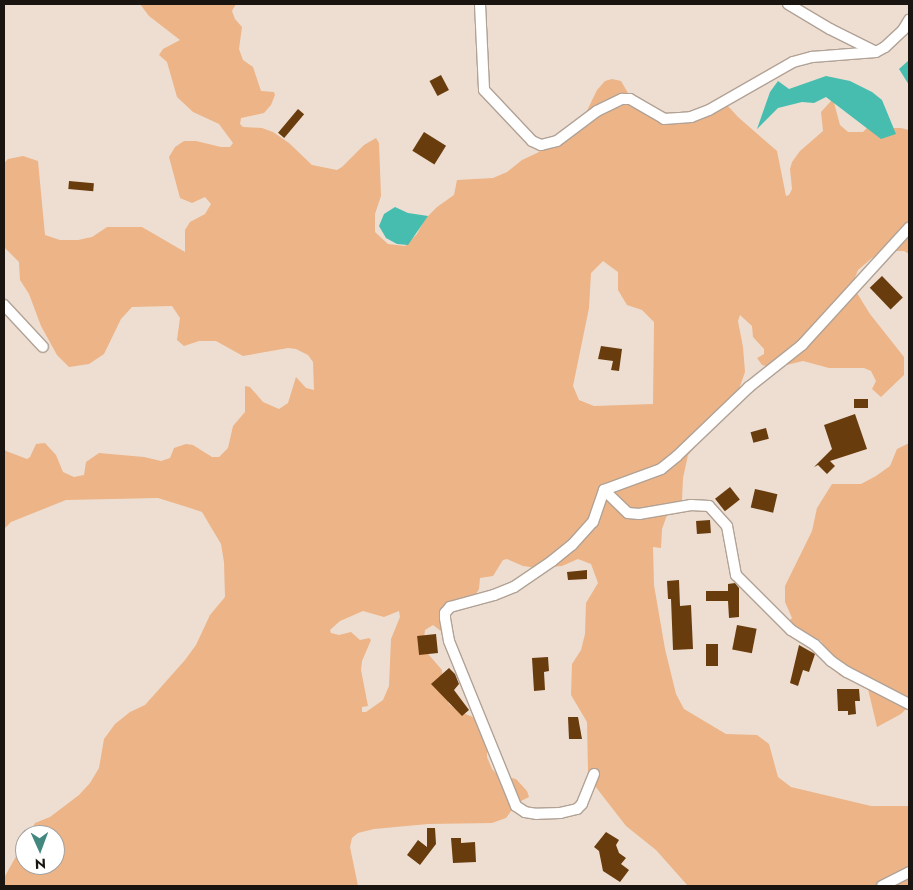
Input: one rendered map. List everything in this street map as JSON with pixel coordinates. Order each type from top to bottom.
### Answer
[{"type":"street","points":[[480,4],[484,90],[532,141],[541,145],[557,141],[597,111],[622,99],[630,99],[664,118],[691,117],[709,110],[792,62],[812,57],[876,52],[885,47],[903,30],[909,20]]},
{"type":"street","points":[[788,4],[830,29],[876,52]]},
{"type":"street","points":[[604,490],[661,469],[677,456],[749,387],[802,345],[909,228]]},
{"type":"street","points":[[4,304],[43,347]]},
{"type":"street","points":[[604,490],[628,513],[639,514],[691,505],[709,506],[727,526],[736,575],[791,630],[815,645],[831,661],[847,672],[909,704]]},
{"type":"street","points":[[594,774],[582,804],[576,808],[560,813],[537,814],[525,812],[516,806],[449,641],[445,613],[450,607],[494,595],[514,587],[552,561],[572,545],[593,522],[604,490]]},
{"type":"street","points":[[882,886],[909,872]]},
{"type":"shaded area","points":[[140,4],[236,4],[232,11],[235,19],[242,27],[239,49],[243,60],[253,67],[261,91],[274,92],[275,95],[271,105],[264,113],[241,118],[240,124],[243,127],[262,128],[273,132],[289,143],[312,165],[337,170],[364,145],[376,138],[379,143],[381,196],[375,214],[375,232],[388,244],[405,246],[417,234],[425,219],[437,207],[454,195],[457,180],[493,178],[507,172],[522,160],[537,153],[581,123],[597,90],[605,81],[612,79],[621,81],[628,93],[643,105],[678,116],[727,105],[777,151],[786,196],[789,195],[792,189],[790,169],[792,162],[800,151],[823,131],[821,112],[833,99],[840,125],[848,132],[863,132],[871,124],[882,128],[909,130],[909,254],[904,251],[887,251],[872,258],[858,270],[852,285],[870,314],[904,357],[904,375],[881,397],[872,389],[876,381],[871,371],[864,368],[829,368],[803,361],[774,368],[762,365],[757,358],[764,354],[764,349],[753,337],[752,326],[740,315],[738,321],[745,372],[737,395],[724,414],[688,455],[683,478],[682,500],[667,515],[662,529],[661,548],[653,547],[654,585],[665,649],[676,694],[684,709],[726,734],[757,735],[769,744],[778,777],[791,787],[871,806],[909,806],[909,886],[688,886],[656,850],[626,826],[595,786],[588,771],[587,722],[571,695],[572,664],[581,650],[585,634],[586,603],[598,583],[591,564],[578,559],[562,566],[537,568],[523,566],[507,559],[503,560],[493,576],[480,578],[479,589],[476,594],[445,610],[442,632],[433,625],[425,630],[423,648],[442,670],[443,688],[449,704],[458,711],[478,719],[487,734],[487,757],[492,769],[498,775],[516,779],[527,791],[529,797],[517,803],[506,818],[492,823],[428,824],[374,829],[358,833],[352,838],[350,847],[358,886],[4,886],[4,878],[15,858],[15,875],[65,875],[65,825],[34,825],[50,817],[79,795],[90,783],[99,768],[104,739],[115,724],[130,712],[145,705],[185,660],[196,645],[210,615],[225,597],[224,562],[221,544],[202,512],[158,498],[66,500],[11,522],[4,529],[4,448],[6,451],[27,459],[30,457],[36,444],[45,443],[56,455],[63,472],[74,477],[84,475],[86,462],[99,453],[144,457],[161,461],[170,458],[174,448],[186,444],[193,445],[212,457],[219,457],[228,448],[233,426],[245,412],[245,386],[250,387],[263,402],[279,409],[288,403],[296,377],[306,388],[314,390],[313,362],[308,355],[296,349],[288,348],[243,356],[216,341],[199,341],[184,346],[177,340],[180,318],[172,306],[132,307],[121,319],[104,354],[89,364],[69,367],[57,355],[41,326],[29,294],[20,280],[19,262],[4,247],[4,163],[8,159],[23,156],[38,161],[45,235],[60,240],[78,240],[92,237],[107,227],[142,227],[185,252],[185,230],[190,222],[205,214],[211,204],[205,197],[192,203],[180,198],[169,157],[175,147],[184,141],[196,141],[221,147],[230,147],[233,143],[219,124],[193,112],[177,97],[167,62],[159,55],[163,49],[180,40],[149,16]],"holes":[[[603,261],[618,272],[618,290],[627,305],[642,310],[654,322],[653,404],[594,406],[579,400],[573,386],[589,308],[591,273]],[[363,611],[384,617],[399,611],[400,617],[391,639],[389,686],[383,700],[366,712],[362,712],[362,707],[368,706],[361,670],[362,661],[371,640],[369,638],[360,640],[351,632],[339,635],[331,633],[330,630],[340,621]]]},
{"type":"shaded area","points":[[909,443],[909,706],[901,714],[877,727],[868,689],[839,675],[821,641],[786,624],[792,618],[785,602],[785,586],[812,531],[817,508],[832,484],[861,484],[890,466],[897,449]]},
{"type":"water","points":[[909,60],[909,85],[899,69]]},
{"type":"water","points":[[826,76],[850,81],[872,92],[882,100],[896,134],[881,139],[826,97],[814,103],[802,102],[778,108],[757,129],[770,92],[778,81],[789,89]]},
{"type":"water","points":[[395,207],[408,213],[428,216],[408,245],[397,244],[386,238],[379,226],[384,214]]},
{"type":"building","points":[[441,75],[449,90],[438,96],[430,81]]},
{"type":"building","points":[[298,109],[304,114],[284,138],[278,133]]},
{"type":"building","points":[[424,132],[446,146],[434,164],[412,151]]},
{"type":"building","points":[[69,181],[94,183],[93,191],[68,189]]},
{"type":"building","points":[[882,276],[903,298],[891,309],[870,288]]},
{"type":"building","points":[[601,346],[622,349],[619,371],[611,370],[613,361],[598,359]]},
{"type":"building","points":[[854,399],[868,399],[868,408],[854,408]]},
{"type":"building","points":[[855,414],[867,449],[830,461],[835,466],[827,474],[818,465],[814,467],[832,449],[824,425]]},
{"type":"building","points":[[766,428],[769,439],[753,443],[751,432]]},
{"type":"building","points":[[730,487],[740,500],[725,511],[715,499]]},
{"type":"building","points":[[755,489],[777,494],[773,513],[751,508]]},
{"type":"building","points":[[710,520],[711,533],[697,534],[696,521]]},
{"type":"building","points":[[587,570],[587,579],[568,580],[567,572]]},
{"type":"building","points":[[679,580],[680,606],[691,605],[693,649],[673,650],[671,599],[668,599],[667,581]]},
{"type":"building","points":[[735,583],[739,588],[739,617],[729,618],[728,601],[706,601],[706,591],[728,591],[728,584]]},
{"type":"building","points":[[737,625],[757,629],[752,653],[732,650]]},
{"type":"building","points":[[436,634],[438,653],[419,655],[417,636]]},
{"type":"building","points":[[706,644],[718,644],[718,666],[706,666]]},
{"type":"building","points":[[799,645],[815,654],[809,672],[803,670],[798,686],[790,683]]},
{"type":"building","points":[[548,657],[549,671],[544,672],[545,690],[534,691],[532,658]]},
{"type":"building","points":[[449,668],[455,674],[459,684],[454,690],[469,710],[462,716],[431,684]]},
{"type":"building","points":[[837,689],[859,689],[860,701],[855,701],[856,714],[848,715],[848,711],[838,711]]},
{"type":"building","points":[[568,717],[578,717],[582,739],[569,739]]},
{"type":"building","points":[[427,828],[435,828],[436,844],[420,865],[407,855],[418,840],[427,847]]},
{"type":"building","points":[[606,832],[619,840],[616,845],[619,853],[626,858],[621,864],[629,870],[620,882],[603,871],[599,851],[594,847]]},
{"type":"building","points":[[451,838],[461,838],[461,843],[475,842],[476,862],[453,863]]}]
